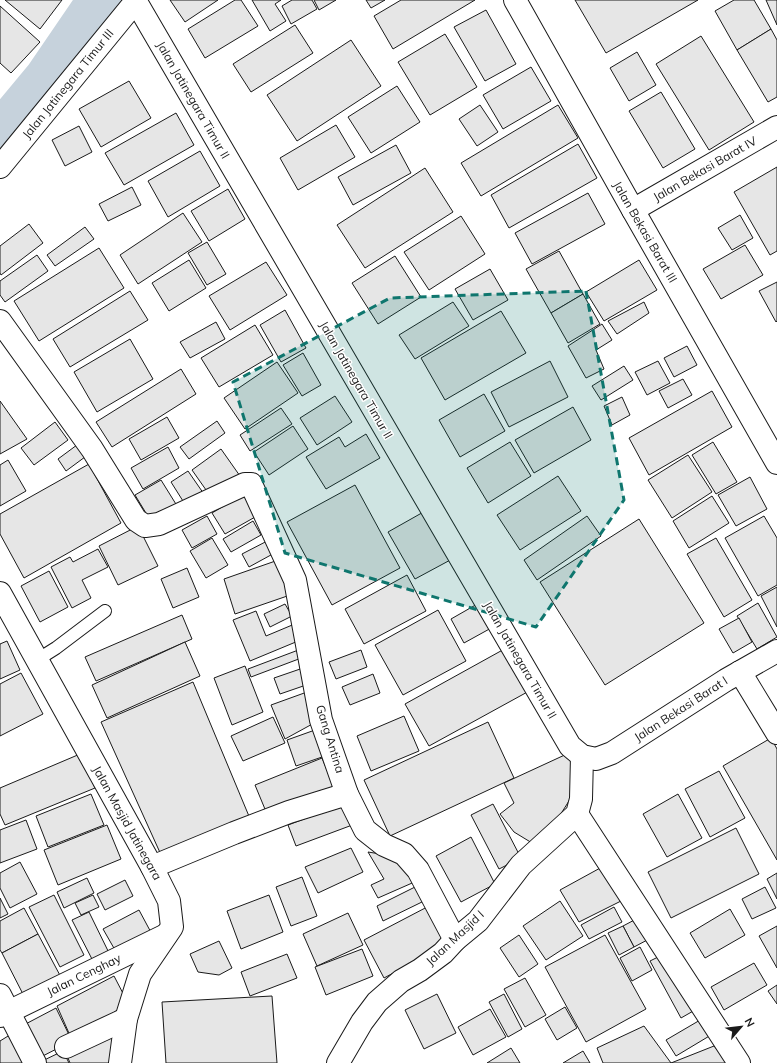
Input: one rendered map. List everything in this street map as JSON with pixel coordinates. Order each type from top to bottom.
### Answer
[{"type":"street","name":"Jalan Jatinegara Timur III","points":[[0,167],[136,0]]},
{"type":"street","name":"Jalan Jatinegara Timur II","points":[[136,0],[176,72],[570,746],[582,756]]},
{"type":"street","name":"Jalan Bekasi Barat III","points":[[515,0],[777,463]]},
{"type":"street","name":"Jalan Bekasi Barat IV","points":[[633,210],[777,127]]},
{"type":"street","name":"Gang Antina","points":[[0,321],[92,449],[136,520],[145,526],[159,524],[245,484],[251,484],[295,580],[321,720],[347,794],[365,830],[384,844],[404,854],[418,870],[455,940]]},
{"type":"street","name":"Jalan Masjid Jatinegara","points":[[0,593],[152,867],[169,901],[172,927],[140,974],[126,1020],[120,1063]]},
{"type":"street","name":"Jalan Bekasi Barat I","points":[[582,756],[596,759],[612,753],[726,680],[777,651]]},
{"type":"street","points":[[740,672],[777,733]]},
{"type":"street","points":[[582,756],[581,799],[577,814],[739,1063]]},
{"type":"street","points":[[152,867],[234,832],[289,812],[347,794]]},
{"type":"street","name":"Jalan Masjid I","points":[[338,1063],[362,1022],[377,1002],[401,981],[420,970],[443,953],[455,940],[478,921],[521,865],[577,814]]},
{"type":"street","name":"Jalan Cenghay","points":[[3,1008],[168,934]]},
{"type":"street","points":[[3,1008],[36,1063]]},
{"type":"street","points":[[66,1048],[126,1020]]},
{"type":"lane","points":[[37,660],[56,648],[105,611]]},
{"type":"highlighted area","points":[[586,291],[624,500],[536,627],[285,553],[233,382],[390,298]]},
{"type":"building","points":[[5,0],[62,0],[40,29]]},
{"type":"building","points":[[170,0],[218,0],[185,22]]},
{"type":"building","points":[[235,0],[241,0],[258,26],[205,58],[188,29]]},
{"type":"building","points":[[252,0],[281,0],[275,4],[286,21],[270,31]]},
{"type":"building","points":[[292,0],[312,0],[317,9],[291,24],[282,6]]},
{"type":"building","points":[[314,0],[336,0],[319,10]]},
{"type":"building","points":[[366,0],[385,0],[371,8]]},
{"type":"building","points":[[401,0],[475,0],[393,49],[374,16]]},
{"type":"building","points":[[575,0],[698,0],[606,53]]},
{"type":"building","points":[[734,0],[754,0],[771,29],[737,50],[715,11]]},
{"type":"building","points":[[766,0],[777,0],[777,25]]},
{"type":"building","points":[[0,6],[40,42],[11,73],[0,63]]},
{"type":"building","points":[[486,10],[516,64],[485,81],[454,27]]},
{"type":"building","points":[[295,25],[313,53],[251,92],[233,64]]},
{"type":"building","points":[[771,29],[777,40],[777,97],[768,102],[737,50]]},
{"type":"building","points":[[445,34],[477,87],[430,115],[398,62]]},
{"type":"building","points":[[701,36],[754,122],[709,150],[656,64]]},
{"type":"building","points":[[351,40],[381,86],[297,141],[267,95]]},
{"type":"building","points":[[637,52],[656,85],[629,101],[610,68]]},
{"type":"building","points":[[531,67],[551,101],[503,129],[483,95]]},
{"type":"building","points":[[129,81],[151,118],[101,147],[79,109]]},
{"type":"building","points":[[397,86],[420,122],[371,153],[348,117]]},
{"type":"building","points":[[661,92],[695,149],[663,168],[629,111]]},
{"type":"building","points":[[480,105],[498,132],[477,146],[459,119]]},
{"type":"building","points":[[558,105],[578,138],[481,196],[461,163]]},
{"type":"building","points":[[176,113],[194,145],[124,185],[105,153]]},
{"type":"building","points":[[336,125],[355,157],[298,190],[280,158]]},
{"type":"building","points":[[79,126],[92,152],[65,166],[52,140]]},
{"type":"building","points":[[578,144],[597,178],[509,228],[491,195]]},
{"type":"building","points":[[396,145],[411,173],[353,205],[338,177]]},
{"type":"building","points":[[200,151],[220,186],[168,217],[148,181]]},
{"type":"building","points":[[777,167],[777,251],[770,255],[734,192]]},
{"type":"building","points":[[425,168],[453,212],[365,268],[337,225]]},
{"type":"building","points":[[132,187],[141,205],[108,221],[99,204]]},
{"type":"building","points":[[228,189],[245,219],[209,241],[191,211]]},
{"type":"building","points":[[588,193],[605,224],[532,264],[515,233]]},
{"type":"building","points":[[183,213],[202,242],[138,284],[120,255]]},
{"type":"building","points":[[740,215],[753,238],[732,250],[718,228]]},
{"type":"building","points":[[461,216],[485,254],[429,290],[404,252]]},
{"type":"building","points":[[29,224],[43,243],[1,275],[0,246]]},
{"type":"building","points":[[85,227],[94,239],[55,266],[47,255]]},
{"type":"building","points":[[207,242],[226,274],[207,285],[188,253]]},
{"type":"building","points":[[745,245],[763,275],[721,299],[703,269]]},
{"type":"building","points":[[99,248],[124,288],[39,341],[14,301]]},
{"type":"building","points":[[559,251],[583,294],[551,313],[526,269]]},
{"type":"building","points":[[37,255],[48,271],[5,302],[0,295],[0,281]]},
{"type":"building","points":[[395,256],[421,297],[378,324],[352,283]]},
{"type":"building","points":[[189,260],[206,288],[169,311],[152,283]]},
{"type":"building","points":[[639,260],[657,290],[604,321],[586,292]]},
{"type":"building","points":[[266,262],[287,295],[230,330],[209,296]]},
{"type":"building","points":[[490,269],[508,300],[473,320],[455,289]]},
{"type":"building","points":[[777,282],[777,321],[776,322],[759,291]]},
{"type":"building","points":[[130,291],[148,320],[70,367],[53,339]]},
{"type":"building","points":[[583,294],[600,324],[568,343],[551,313]]},
{"type":"building","points":[[453,302],[469,326],[415,359],[399,335]]},
{"type":"building","points":[[644,302],[649,313],[617,334],[608,321]]},
{"type":"building","points":[[285,310],[306,348],[281,362],[260,325]]},
{"type":"building","points":[[501,311],[526,353],[445,400],[421,358]]},
{"type":"building","points":[[216,322],[225,339],[190,358],[180,342]]},
{"type":"building","points":[[602,324],[612,340],[596,350],[604,369],[586,378],[568,346]]},
{"type":"building","points":[[255,325],[273,355],[219,387],[201,358]]},
{"type":"building","points":[[130,339],[153,379],[97,412],[74,372]]},
{"type":"building","points":[[687,346],[697,365],[674,377],[664,358]]},
{"type":"building","points":[[303,353],[321,385],[302,396],[283,365]]},
{"type":"building","points":[[550,361],[568,397],[509,427],[491,392]]},
{"type":"building","points":[[658,361],[670,383],[647,395],[635,372]]},
{"type":"building","points":[[277,362],[298,393],[245,429],[224,398]]},
{"type":"building","points":[[624,366],[633,380],[601,400],[592,386]]},
{"type":"building","points":[[181,369],[196,394],[112,447],[96,422]]},
{"type":"building","points":[[683,379],[692,395],[668,408],[659,391]]},
{"type":"building","points":[[712,391],[732,427],[649,475],[629,438]]},
{"type":"building","points":[[484,394],[505,431],[460,457],[439,420]]},
{"type":"building","points":[[335,396],[352,422],[317,445],[300,418]]},
{"type":"building","points":[[622,397],[630,415],[612,425],[604,406]]},
{"type":"building","points":[[0,401],[27,439],[0,454]]},
{"type":"building","points":[[573,407],[591,440],[534,473],[515,440]]},
{"type":"building","points":[[281,408],[292,424],[250,451],[240,435]]},
{"type":"building","points":[[167,417],[179,438],[141,460],[129,439]]},
{"type":"building","points":[[217,421],[225,433],[189,459],[180,447]]},
{"type":"building","points":[[55,422],[68,440],[34,465],[21,448]]},
{"type":"building","points":[[293,426],[308,449],[269,475],[254,452]]},
{"type":"building","points":[[366,434],[380,458],[326,489],[306,457],[339,437],[345,447]]},
{"type":"building","points":[[81,442],[89,454],[66,471],[58,459]]},
{"type":"building","points":[[510,442],[531,476],[488,503],[467,468]]},
{"type":"building","points":[[713,442],[737,482],[716,494],[692,455]]},
{"type":"building","points":[[168,447],[179,468],[143,489],[131,468]]},
{"type":"building","points":[[221,449],[240,476],[211,497],[192,470]]},
{"type":"building","points":[[688,455],[712,492],[672,518],[648,480]]},
{"type":"building","points":[[8,460],[26,491],[0,506],[0,465]]},
{"type":"building","points":[[89,464],[121,523],[24,578],[0,534],[0,514]]},
{"type":"building","points":[[188,471],[206,497],[188,509],[171,482]]},
{"type":"building","points":[[558,476],[581,511],[520,550],[497,515]]},
{"type":"building","points":[[750,477],[767,509],[736,526],[718,495]]},
{"type":"building","points":[[161,480],[179,509],[152,523],[135,495]]},
{"type":"building","points":[[355,485],[400,568],[332,605],[287,522]]},
{"type":"building","points":[[251,490],[264,512],[225,534],[212,513]]},
{"type":"building","points":[[712,496],[729,523],[689,548],[673,521]]},
{"type":"building","points":[[427,510],[454,558],[415,579],[388,532]]},
{"type":"building","points":[[207,516],[217,534],[192,548],[182,530]]},
{"type":"building","points":[[587,516],[601,536],[537,580],[524,560]]},
{"type":"building","points":[[764,516],[777,538],[777,585],[758,596],[725,538]]},
{"type":"building","points":[[639,519],[704,623],[605,685],[540,582]]},
{"type":"building","points":[[253,521],[261,535],[231,552],[223,539]]},
{"type":"building","points":[[138,526],[158,566],[118,585],[99,546]]},
{"type":"building","points":[[212,538],[228,565],[206,578],[190,551]]},
{"type":"building","points":[[273,538],[280,550],[249,567],[242,554]]},
{"type":"building","points":[[716,538],[752,600],[724,617],[687,554]]},
{"type":"building","points":[[98,549],[108,567],[82,580],[91,598],[72,608],[51,567],[70,557],[73,562]]},
{"type":"building","points":[[284,558],[296,593],[235,614],[224,579]]},
{"type":"building","points":[[187,568],[199,597],[173,608],[161,579]]},
{"type":"building","points":[[49,571],[68,607],[40,622],[21,586]]},
{"type":"building","points":[[407,575],[426,611],[364,644],[345,609]]},
{"type":"building","points":[[777,587],[777,627],[761,596]]},
{"type":"building","points":[[479,603],[493,627],[464,643],[451,619]]},
{"type":"building","points":[[758,603],[777,637],[757,649],[737,616]]},
{"type":"building","points":[[285,604],[292,616],[270,627],[264,614]]},
{"type":"building","points":[[438,610],[466,661],[403,695],[375,645]]},
{"type":"building","points":[[256,611],[266,636],[297,623],[303,639],[250,661],[233,620]]},
{"type":"building","points":[[182,615],[192,639],[96,681],[85,657]]},
{"type":"building","points":[[739,618],[752,642],[733,653],[719,629]]},
{"type":"building","points":[[7,641],[20,670],[0,679],[0,644]]},
{"type":"building","points":[[185,642],[200,676],[107,718],[92,685]]},
{"type":"building","points":[[508,647],[531,690],[429,746],[405,704]]},
{"type":"building","points":[[301,649],[304,657],[251,677],[248,669]]},
{"type":"building","points":[[361,650],[367,667],[336,679],[329,662]]},
{"type":"building","points":[[245,666],[263,712],[232,725],[214,678]]},
{"type":"building","points":[[306,667],[312,683],[280,694],[274,678]]},
{"type":"building","points":[[21,673],[43,714],[0,736],[0,684]]},
{"type":"building","points":[[373,674],[380,693],[350,705],[342,687]]},
{"type":"building","points":[[193,682],[251,821],[162,857],[101,722]]},
{"type":"building","points":[[307,692],[316,722],[285,739],[271,705]]},
{"type":"building","points":[[404,716],[419,751],[371,771],[357,736]]},
{"type":"building","points":[[273,717],[285,743],[243,761],[231,736]]},
{"type":"building","points":[[488,722],[514,778],[390,836],[364,780]]},
{"type":"building","points":[[315,730],[325,756],[296,766],[287,740]]},
{"type":"building","points":[[771,738],[777,749],[777,860],[723,766]]},
{"type":"building","points":[[569,753],[579,785],[557,820],[537,846],[514,832],[500,814],[514,803],[504,783]]},
{"type":"building","points":[[80,754],[95,788],[5,825],[0,814],[0,788]]},
{"type":"building","points":[[322,758],[334,787],[267,814],[255,785]]},
{"type":"building","points":[[719,771],[745,818],[710,837],[685,789]]},
{"type":"building","points":[[91,794],[104,825],[48,847],[36,816]]},
{"type":"building","points":[[678,794],[702,838],[667,857],[643,814]]},
{"type":"building","points":[[347,803],[355,824],[296,846],[288,825]]},
{"type":"building","points":[[493,804],[521,858],[499,869],[471,815]]},
{"type":"building","points":[[26,820],[37,849],[0,863],[0,830]]},
{"type":"building","points":[[107,825],[121,859],[58,885],[44,850]]},
{"type":"building","points":[[736,828],[759,874],[671,918],[648,872]]},
{"type":"building","points":[[471,837],[495,884],[461,902],[436,856]]},
{"type":"building","points":[[351,848],[363,872],[318,893],[305,867]]},
{"type":"building","points":[[368,852],[405,858],[419,880],[378,898],[371,885],[384,879]]},
{"type":"building","points":[[20,862],[37,894],[10,908],[0,888],[0,873]]},
{"type":"building","points":[[602,867],[621,901],[579,922],[560,890]]},
{"type":"building","points":[[777,873],[777,899],[767,879]]},
{"type":"building","points":[[302,877],[317,916],[291,926],[276,887]]},
{"type":"building","points":[[87,878],[94,893],[64,908],[57,892]]},
{"type":"building","points":[[125,880],[133,896],[105,910],[97,894]]},
{"type":"building","points":[[417,886],[424,901],[383,921],[377,906]]},
{"type":"building","points":[[765,887],[776,908],[752,919],[742,899]]},
{"type":"building","points":[[54,895],[84,955],[60,967],[29,907]]},
{"type":"building","points":[[93,895],[99,907],[81,915],[75,903]]},
{"type":"building","points":[[269,895],[283,932],[241,949],[227,911]]},
{"type":"building","points":[[0,898],[8,914],[0,918]]},
{"type":"building","points":[[560,901],[583,936],[546,960],[523,926]]},
{"type":"building","points":[[429,906],[449,943],[384,978],[364,940]]},
{"type":"building","points":[[614,907],[622,922],[589,939],[581,925]]},
{"type":"building","points":[[24,908],[38,934],[2,953],[0,950],[0,921]]},
{"type":"building","points":[[730,909],[745,935],[705,958],[690,933]]},
{"type":"building","points":[[139,910],[154,938],[119,957],[103,929]]},
{"type":"building","points":[[89,912],[111,957],[95,965],[72,920]]},
{"type":"building","points":[[348,913],[363,945],[317,966],[303,934]]},
{"type":"building","points":[[640,917],[651,938],[634,947],[623,926]]},
{"type":"building","points":[[623,926],[634,947],[619,955],[608,933]]},
{"type":"building","points":[[777,926],[777,968],[759,936]]},
{"type":"building","points":[[38,934],[63,981],[26,1000],[2,953]]},
{"type":"building","points":[[519,935],[538,964],[519,977],[500,948]]},
{"type":"building","points":[[605,935],[646,1009],[586,1042],[545,967]]},
{"type":"building","points":[[219,941],[232,968],[219,975],[198,972],[190,954]]},
{"type":"building","points":[[640,947],[652,970],[632,981],[620,958]]},
{"type":"building","points":[[362,949],[373,976],[326,995],[315,967]]},
{"type":"building","points":[[287,954],[297,978],[250,996],[241,972]]},
{"type":"building","points":[[664,954],[695,1010],[681,1018],[650,961]]},
{"type":"building","points":[[754,963],[767,985],[724,1010],[711,987]]},
{"type":"building","points":[[114,976],[128,1003],[72,1040],[57,1006]]},
{"type":"building","points":[[525,978],[546,1015],[525,1027],[504,989]]},
{"type":"building","points":[[777,985],[777,1004],[768,991]]},
{"type":"building","points":[[437,994],[456,1033],[424,1049],[405,1010]]},
{"type":"building","points":[[504,994],[522,1029],[508,1037],[489,1002]]},
{"type":"building","points":[[272,996],[277,1063],[166,1063],[162,1002]]},
{"type":"building","points":[[565,1007],[577,1028],[557,1040],[545,1019]]},
{"type":"building","points":[[56,1008],[72,1041],[35,1060],[18,1028]]},
{"type":"building","points":[[490,1009],[506,1037],[473,1055],[458,1027]]},
{"type":"building","points":[[707,1016],[716,1032],[676,1056],[666,1040]]},
{"type":"building","points":[[644,1026],[671,1063],[603,1063],[597,1048]]},
{"type":"building","points":[[108,1031],[120,1039],[118,1063],[70,1063],[66,1053]]},
{"type":"building","points":[[13,1033],[30,1063],[0,1063],[0,1041]]},
{"type":"building","points":[[714,1046],[729,1063],[671,1063]]},
{"type":"building","points":[[511,1048],[520,1063],[487,1063]]},
{"type":"building","points":[[63,1051],[69,1063],[38,1063]]},
{"type":"building","points":[[583,1051],[590,1063],[563,1063]]},
{"type":"waterway","points":[[0,137],[48,79],[102,0]]}]
